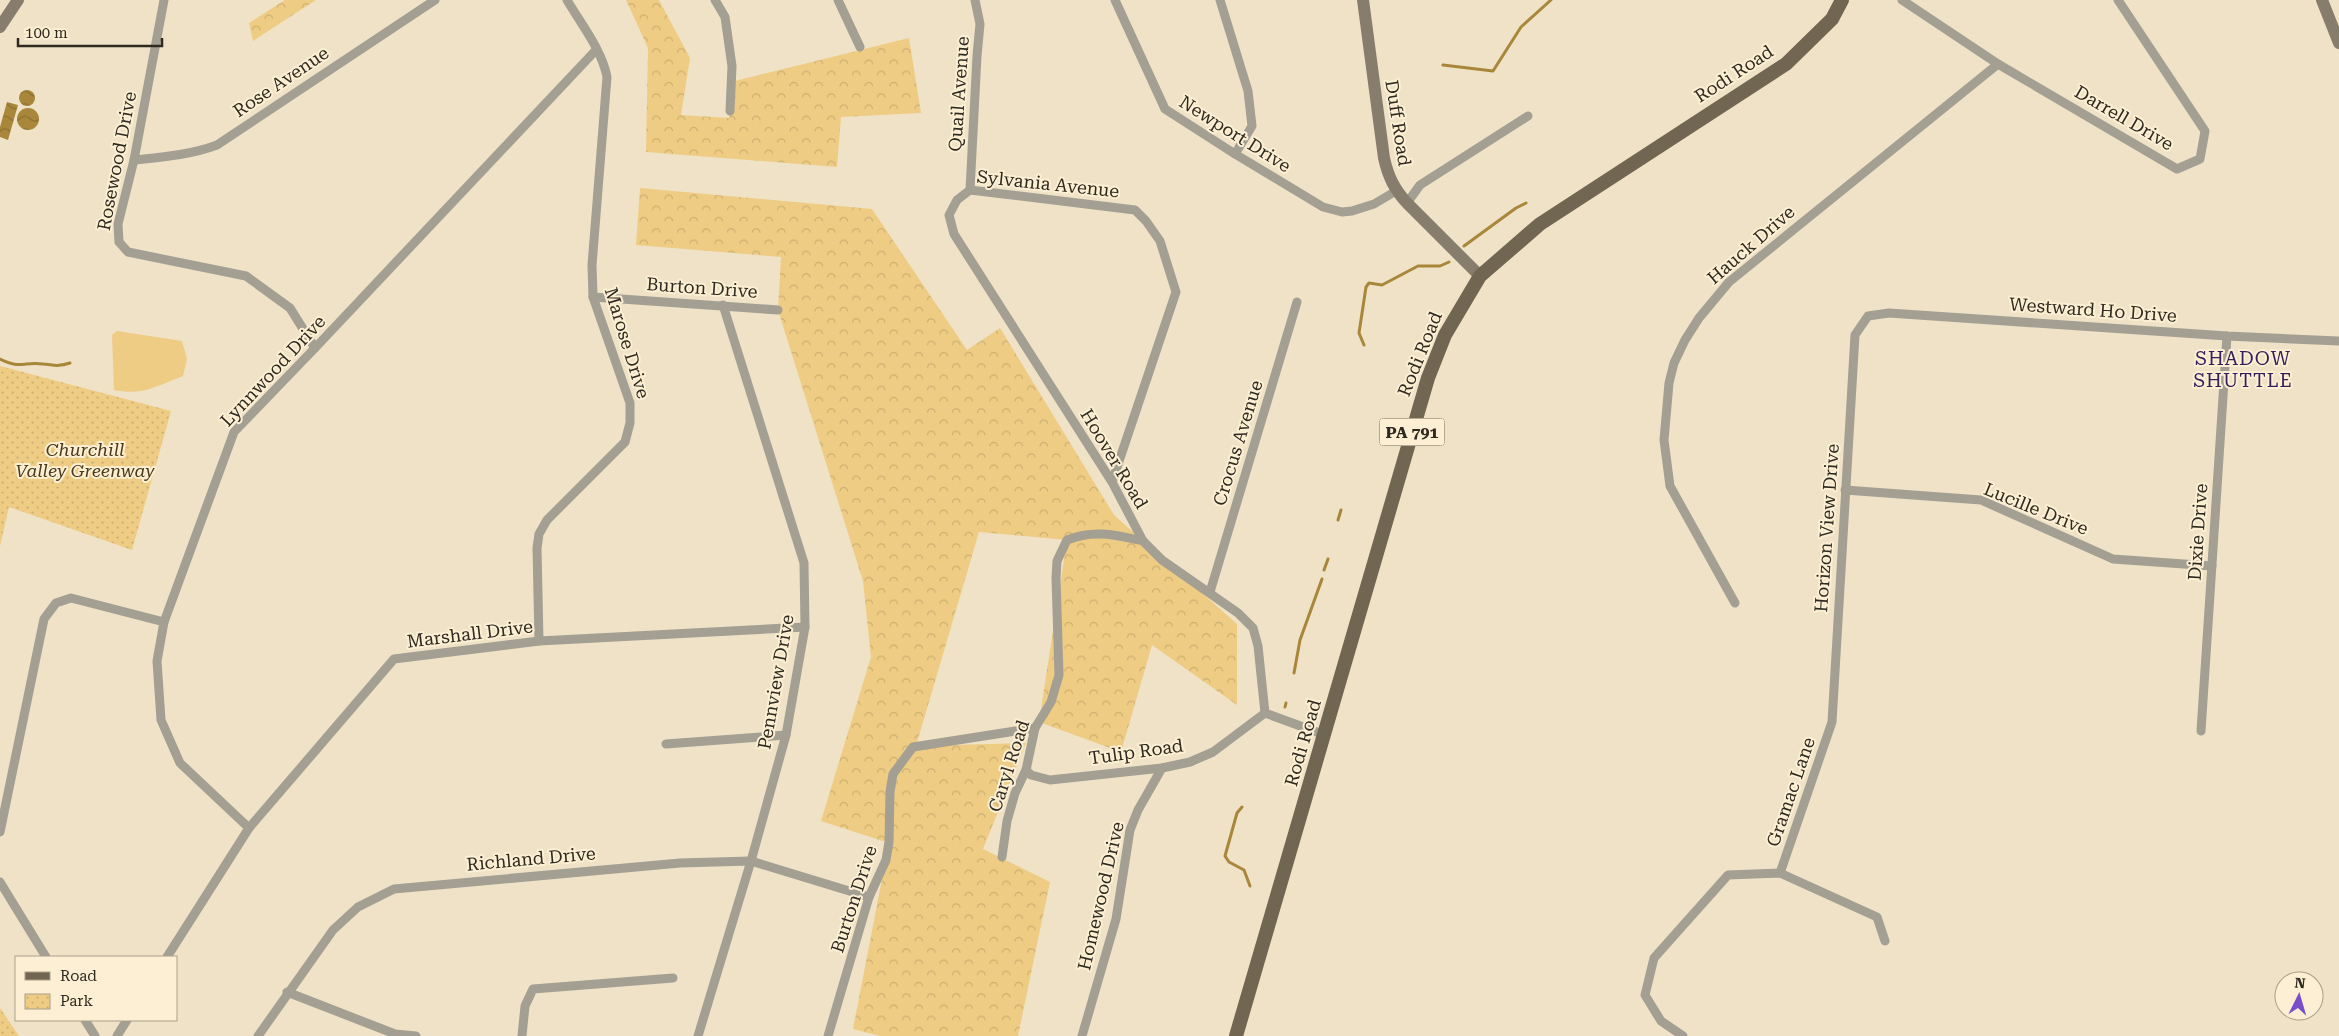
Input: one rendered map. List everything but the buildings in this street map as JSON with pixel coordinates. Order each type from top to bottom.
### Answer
[{"type":"main road","name":"Rodi Road","points":[[1236,1036],[1428,378],[1445,335],[1480,276],[1540,224],[1786,64],[1832,19],[1842,0]]},
{"type":"street","points":[[0,27],[18,0]]},
{"type":"street","name":"Rosewood Drive","points":[[164,0],[134,160],[118,224],[119,242],[128,252],[246,276],[290,308],[315,348]]},
{"type":"street","name":"Rose Avenue","points":[[134,160],[199,152],[217,144],[435,0]]},
{"type":"street","name":"Marose Drive","points":[[539,641],[537,548],[539,534],[554,512],[625,442],[630,423],[630,403],[593,297],[592,264],[607,77],[605,64],[567,0]]},
{"type":"street","points":[[715,0],[725,16],[732,66],[730,111]]},
{"type":"street","points":[[838,0],[860,47]]},
{"type":"street","name":"Quail Avenue","points":[[970,190],[980,24],[975,0]]},
{"type":"street","name":"Newport Drive","points":[[1115,0],[1165,109],[1316,204],[1336,211],[1347,212],[1363,208],[1396,191]]},
{"type":"street","points":[[1220,0],[1248,91],[1252,126],[1235,154]]},
{"type":"street","name":"Duff Road","points":[[1363,0],[1384,158],[1396,191],[1480,276]]},
{"type":"street","name":"Darrell Drive","points":[[1902,0],[1998,64],[2177,169],[2200,159],[2206,131],[2118,0]]},
{"type":"street","points":[[2322,0],[2339,43]]},
{"type":"street","name":"Lynnwood Drive","points":[[249,828],[180,763],[161,720],[157,661],[164,622],[234,432],[596,50]]},
{"type":"street","name":"Hauck Drive","points":[[1735,603],[1670,486],[1664,440],[1665,414],[1668,383],[1684,340],[1698,318],[1729,282],[1998,64]]},
{"type":"street","points":[[1407,203],[1420,185],[1528,116]]},
{"type":"street","name":"Sylvania Avenue","points":[[957,200],[970,190],[1135,210],[1146,220],[1160,241],[1176,292],[1112,482]]},
{"type":"street","name":"Hoover Road","points":[[957,200],[949,215],[954,234],[1112,482],[1143,542],[1162,560],[1238,612],[1253,628],[1258,646],[1265,713]]},
{"type":"street","name":"Burton Drive","points":[[593,297],[778,310]]},
{"type":"street","name":"Crocus Avenue","points":[[1210,592],[1297,302]]},
{"type":"street","name":"Pennview Drive","points":[[698,1036],[752,861],[786,735],[805,627],[804,563],[723,305]]},
{"type":"street","name":"Westward Ho Drive","points":[[1855,335],[1868,316],[1889,313],[2227,336],[2339,341]]},
{"type":"street","name":"Horizon View Drive","points":[[1832,722],[1855,335]]},
{"type":"street","name":"Dixie Drive","points":[[2201,731],[2227,336]]},
{"type":"street","name":"Lucille Drive","points":[[1845,490],[1981,500],[2113,559],[2212,566]]},
{"type":"street","name":"Caryl Road","points":[[1002,857],[1007,821],[1015,793],[1026,770],[1035,728],[1051,702],[1059,675],[1057,561],[1067,540],[1079,535],[1105,532],[1143,542]]},
{"type":"street","points":[[0,832],[44,619],[56,603],[71,598],[164,622]]},
{"type":"street","name":"Marshall Drive","points":[[168,956],[249,828],[394,659],[539,641],[805,627]]},
{"type":"street","points":[[1265,713],[1325,735]]},
{"type":"street","name":"Tulip Road","points":[[1026,770],[1031,775],[1050,780],[1162,768],[1190,762],[1213,752],[1265,713]]},
{"type":"street","name":"Gramac Lane","points":[[1780,873],[1832,722]]},
{"type":"street","name":"Burton Drive","points":[[828,1036],[869,897],[886,860],[889,842],[890,792],[893,774],[913,747],[1035,728]]},
{"type":"street","points":[[666,744],[786,735]]},
{"type":"street","name":"Homewood Drive","points":[[1082,1036],[1116,918],[1130,830],[1138,810],[1162,768]]},
{"type":"street","name":"Richland Drive","points":[[258,1036],[287,992],[333,930],[358,907],[394,889],[680,862],[752,861],[869,897]]},
{"type":"street","name":"Gramac Lane","points":[[1683,1036],[1661,1021],[1645,995],[1654,958],[1728,875],[1780,873],[1877,917],[1885,941]]},
{"type":"street","points":[[0,882],[45,956]]},
{"type":"street","points":[[522,1036],[525,1006],[533,989],[673,978]]},
{"type":"street","points":[[287,992],[395,1035],[416,1036]]},
{"type":"street","points":[[86,1021],[95,1036]]},
{"type":"street","points":[[117,1036],[126,1021]]},
{"type":"green space","points":[[285,0],[316,0],[253,41],[249,23]]},
{"type":"green space","points":[[626,0],[659,0],[690,58],[681,115],[729,118],[731,82],[909,38],[921,113],[841,117],[837,167],[646,152],[648,48]]},
{"type":"green space","points":[[640,188],[872,209],[967,350],[1000,328],[1114,515],[1237,624],[1237,705],[1152,645],[1121,752],[1039,722],[1067,540],[979,532],[916,746],[1026,743],[983,849],[1050,882],[1018,1036],[880,1036],[853,1029],[889,843],[821,821],[871,657],[863,581],[778,310],[781,257],[636,245]]},
{"type":"green space","points":[[117,331],[182,341],[187,359],[183,376],[141,391],[124,392],[114,390],[112,335]]},
{"type":"green space","name":"Churchill Valley Greenway","points":[[0,366],[171,411],[132,550],[9,507],[0,546]]},
{"type":"green space","points":[[0,1008],[19,1036],[0,1036]]},
{"type":"water","points":[[27,90],[33,92],[35,98],[33,104],[27,106],[21,104],[19,98],[21,92]]},
{"type":"water","points":[[7,102],[18,105],[8,140],[0,137],[0,127]]},
{"type":"water","points":[[28,108],[36,111],[39,119],[36,127],[28,130],[20,127],[17,119],[20,111]]},
{"type":"waterway","points":[[1443,65],[1493,71],[1521,27],[1551,0]]},
{"type":"waterway","points":[[1464,246],[1516,208],[1526,203]]},
{"type":"waterway","points":[[1364,345],[1359,333],[1366,287],[1369,283],[1382,285],[1418,266],[1440,266],[1449,262]]},
{"type":"waterway","points":[[0,359],[18,365],[36,363],[59,365],[70,363]]},
{"type":"waterway","points":[[1338,520],[1341,510]]},
{"type":"waterway","points":[[1324,570],[1328,559]]},
{"type":"waterway","points":[[1294,673],[1300,640],[1322,579]]},
{"type":"waterway","points":[[1285,707],[1286,703]]},
{"type":"waterway","points":[[1242,807],[1237,813],[1225,856],[1229,862],[1244,870],[1250,886]]},
{"type":"district","name":"SHADOW SHUTTLE","points":[[2243,369]]}]
